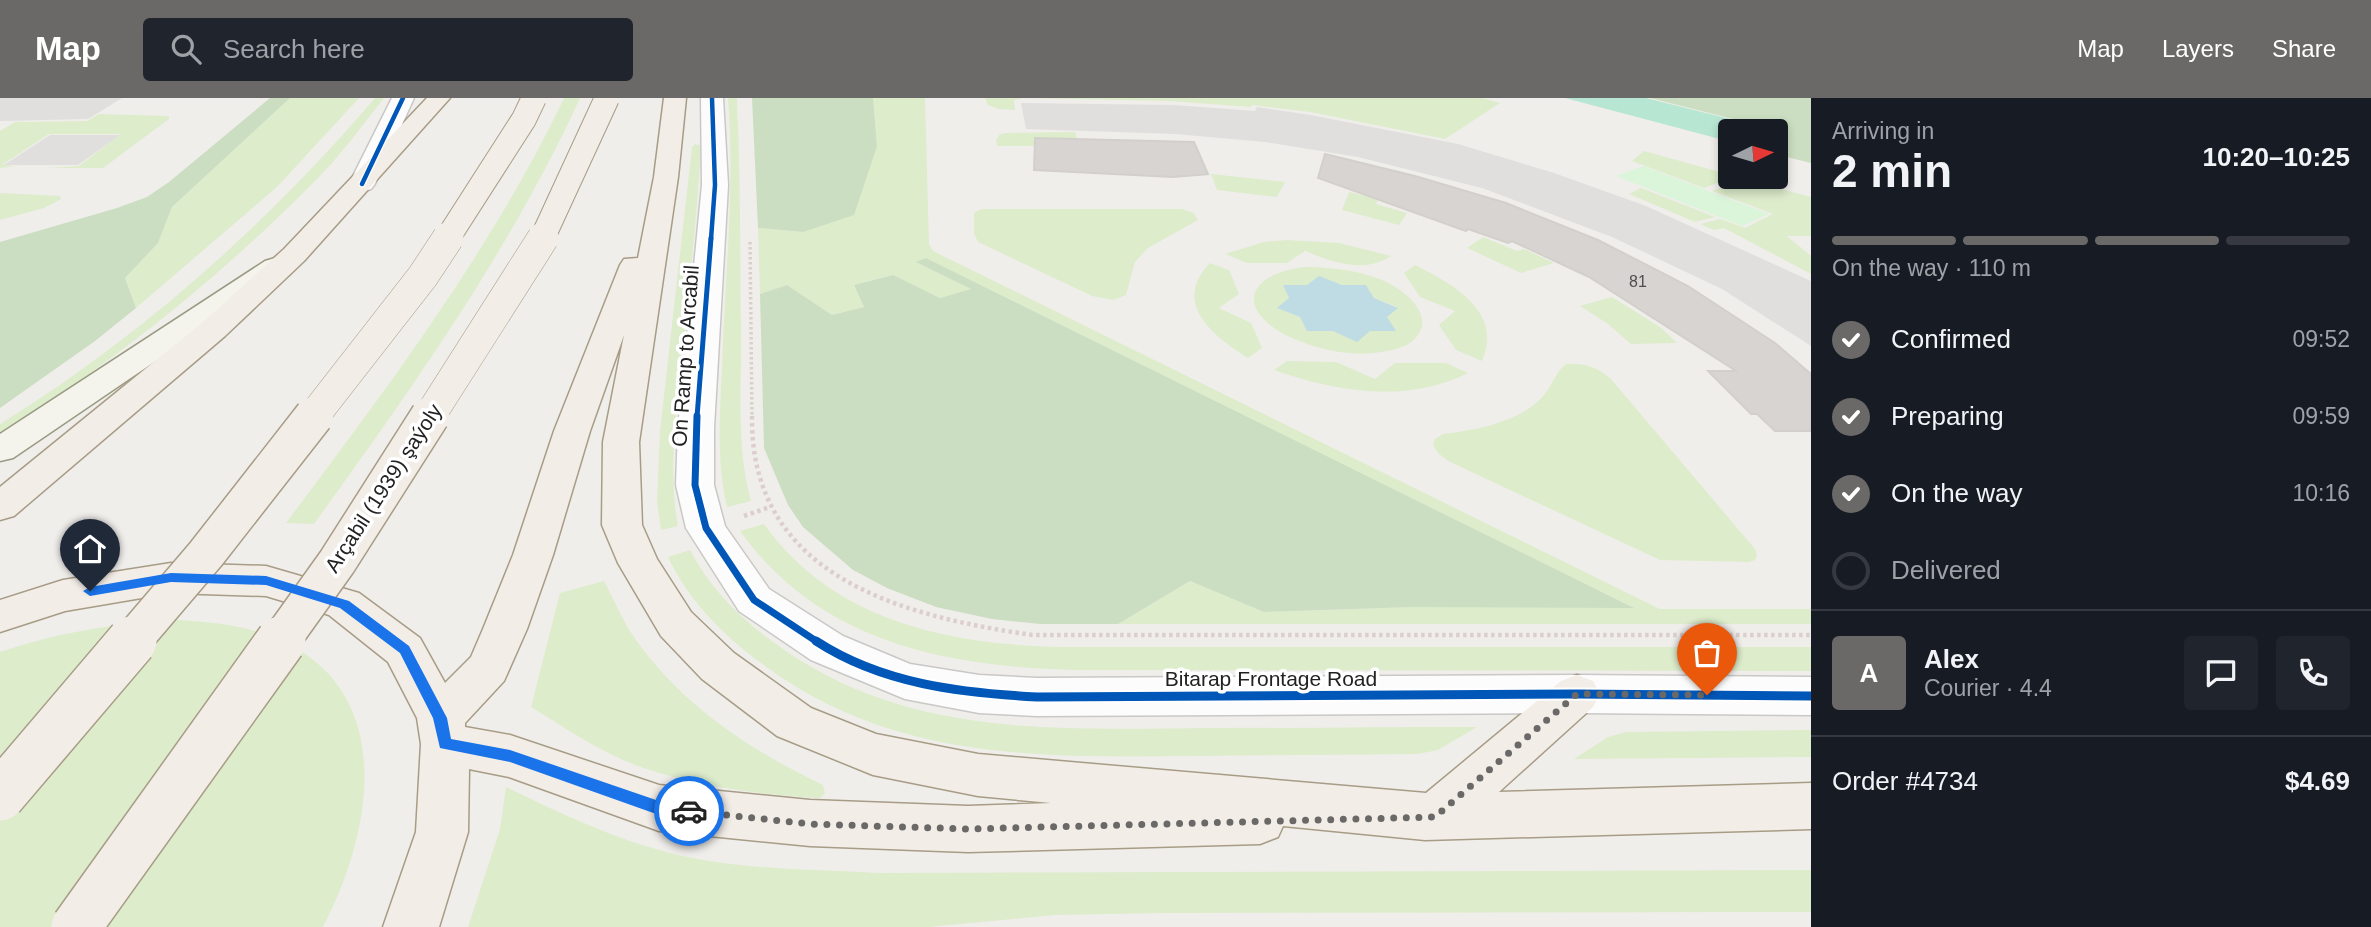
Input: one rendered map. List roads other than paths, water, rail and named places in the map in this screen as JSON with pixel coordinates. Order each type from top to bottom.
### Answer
[{"type":"main road","points":[[0,507],[214,329],[294,255],[439,98]]},
{"type":"main road","points":[[0,796],[206,554],[422,276],[524,119],[534,98]]},
{"type":"main road","name":"Arçabil (1939) şaýoly","points":[[76,927],[344,550],[547,232],[607,98]]},
{"type":"main road","points":[[675,98],[666,177],[621,442],[622,524],[638,563],[676,624],[718,666],[794,722],[873,754],[978,775],[1435,817],[1577,694]]},
{"type":"main road","points":[[443,731],[488,668],[505,629],[533,555],[572,431],[666,177]]},
{"type":"main road","points":[[0,450],[294,255]]},
{"type":"main road","points":[[0,616],[63,596],[171,578],[266,580],[344,604],[404,650],[443,731],[442,832],[411,927]]},
{"type":"main road","points":[[443,731],[659,808],[810,824],[968,829],[1811,806]]},
{"type":"street","points":[[362,184],[403,98]]},
{"type":"street","name":"On Ramp to Arcabil","points":[[712,98],[715,185],[695,485],[706,528],[754,600]]},
{"type":"street","name":"Bitarap Frontage Road","points":[[754,600],[838,653],[905,681],[979,694],[1051,697],[1577,694],[1811,696]]},
{"type":"water","points":[[1319,276],[1342,285],[1366,285],[1374,298],[1398,308],[1387,317],[1396,331],[1370,331],[1357,342],[1333,331],[1307,331],[1300,317],[1277,308],[1289,298],[1283,285],[1307,285]]}]
